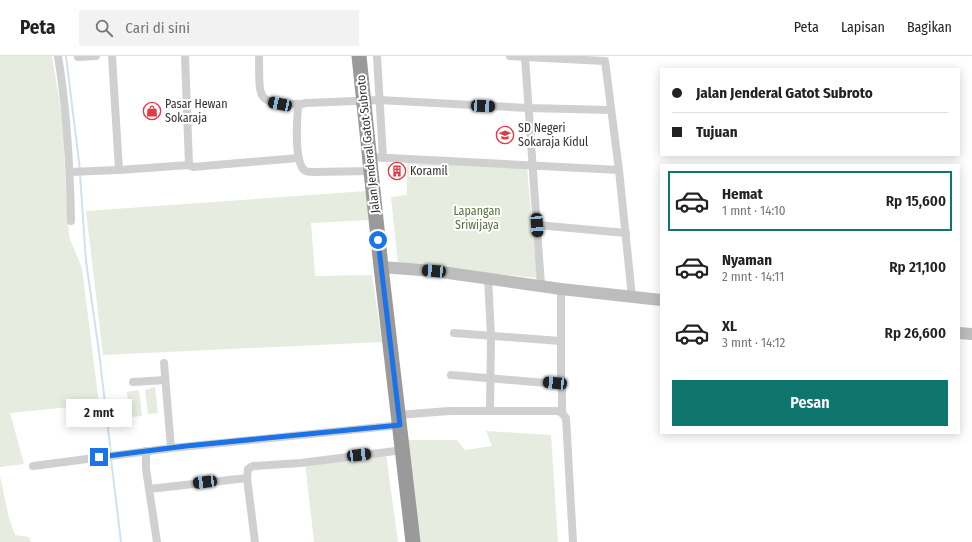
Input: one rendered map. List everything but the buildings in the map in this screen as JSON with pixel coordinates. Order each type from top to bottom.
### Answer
[{"type":"highway","name":"Jalan Jenderal Gatot Subroto","points":[[359,56],[364,101],[375,162],[381,267],[403,450],[412,542]]},
{"type":"street","points":[[58,56],[73,172],[71,220]]},
{"type":"street","points":[[78,57],[96,56]]},
{"type":"street","points":[[112,56],[119,170]]},
{"type":"street","points":[[185,56],[189,165]]},
{"type":"street","points":[[375,162],[380,100],[377,56]]},
{"type":"street","points":[[510,56],[605,58],[619,170],[632,297]]},
{"type":"street","points":[[258,57],[260,92],[264,99],[280,104],[380,100],[528,108],[611,110]]},
{"type":"street","points":[[525,57],[541,285]]},
{"type":"street","points":[[301,104],[298,107],[297,114],[298,158],[307,172],[375,162],[532,165],[619,170]]},
{"type":"street","points":[[73,172],[189,165],[193,167],[298,158]]},
{"type":"street","points":[[537,225],[626,233]]},
{"type":"street","points":[[381,267],[434,271],[660,300]]},
{"type":"street","points":[[488,278],[491,336],[490,411]]},
{"type":"street","points":[[561,288],[560,341],[562,413]]},
{"type":"street","points":[[960,332],[972,334]]},
{"type":"street","points":[[454,333],[560,341]]},
{"type":"street","points":[[164,363],[171,448]]},
{"type":"street","points":[[451,375],[555,383],[561,385]]},
{"type":"street","points":[[133,382],[165,380]]},
{"type":"street","points":[[34,466],[86,458],[399,420],[449,411],[558,411],[566,418],[572,542]]},
{"type":"street","points":[[255,542],[247,478],[248,469],[253,466],[301,463],[403,450]]},
{"type":"street","points":[[146,451],[146,469],[157,542]]},
{"type":"street","points":[[149,489],[247,478]]},
{"type":"green space","points":[[0,56],[52,56],[64,130],[64,157],[69,237],[82,268],[99,404],[10,413],[24,464],[0,467]]},
{"type":"green space","name":"Lapangan Sriwijaya","points":[[407,158],[527,167],[537,278],[398,264],[391,197],[407,195]]},
{"type":"green space","points":[[367,191],[369,220],[311,223],[315,276],[372,275],[382,342],[103,355],[86,211]]},
{"type":"green space","points":[[155,387],[158,413],[148,414],[145,390]]},
{"type":"green space","points":[[139,390],[142,416],[130,417],[127,392]]},
{"type":"green space","points":[[486,431],[551,435],[558,542],[420,542],[406,440],[457,440],[465,450],[492,446]]},
{"type":"green space","points":[[386,454],[398,542],[314,542],[305,462]]},
{"type":"green space","points":[[0,476],[9,518],[15,535],[29,537],[31,542],[0,542]]},
{"type":"waterway","points":[[66,56],[80,170]]},
{"type":"waterway","points":[[80,174],[86,261],[99,352],[111,454]]},
{"type":"waterway","points":[[111,459],[121,542]]},
{"type":"place","name":"Pasar Hewan Sokaraja","points":[[152,111]]},
{"type":"place","name":"SD Negeri Sokaraja Kidul","points":[[505,135]]},
{"type":"place","name":"Koramil","points":[[397,171]]},
{"type":"route","points":[[99,457],[186,446],[400,425],[378,240]]}]
